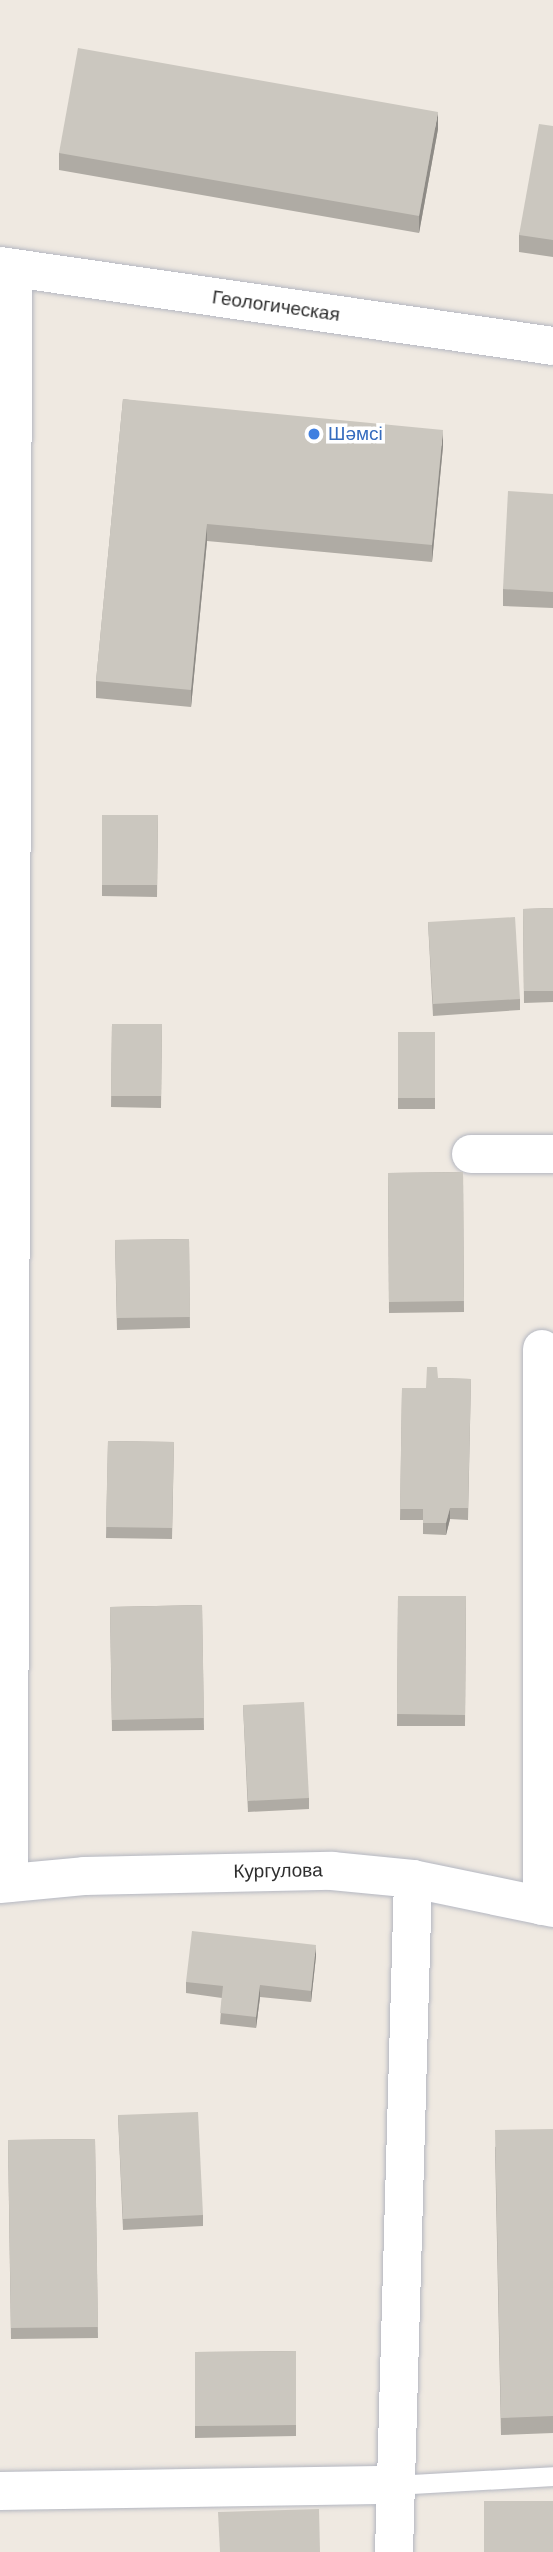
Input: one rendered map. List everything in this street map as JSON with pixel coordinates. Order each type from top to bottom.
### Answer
[{"type":"street","name":"Геологическая","points":[[7,267],[553,346]]},
{"type":"street","points":[[5,1884],[7,267]]},
{"type":"street","points":[[471,1154],[553,1154]]},
{"type":"street","points":[[542,1349],[548,1907]]},
{"type":"street","name":"Кургулова","points":[[5,1884],[245,1871],[332,1871],[413,1879],[548,1907]]},
{"type":"street","points":[[394,2552],[413,1879]]},
{"type":"street","points":[[0,2491],[394,2485]]},
{"type":"lane","points":[[394,2485],[553,2476]]},
{"type":"building","points":[[78,48],[438,112],[419,216],[59,153]]},
{"type":"building","points":[[539,124],[553,126],[553,240],[519,235]]},
{"type":"building","points":[[123,399],[443,430],[432,545],[207,524],[191,690],[96,681]]},
{"type":"building","points":[[508,491],[553,494],[553,592],[503,589]]},
{"type":"building","points":[[102,815],[158,815],[157,885],[102,885]]},
{"type":"building","points":[[553,908],[553,991],[524,991],[523,909]]},
{"type":"building","points":[[515,917],[520,999],[433,1004],[428,922]]},
{"type":"building","points":[[112,1024],[162,1024],[161,1096],[111,1096]]},
{"type":"building","points":[[398,1032],[435,1032],[435,1098],[398,1098]]},
{"type":"building","points":[[463,1172],[464,1301],[389,1302],[388,1173]]},
{"type":"building","points":[[189,1239],[190,1317],[117,1318],[115,1240]]},
{"type":"building","points":[[427,1367],[437,1367],[438,1378],[471,1379],[468,1508],[450,1508],[446,1523],[423,1523],[423,1509],[400,1509],[402,1388],[426,1388]]},
{"type":"building","points":[[108,1441],[174,1442],[172,1528],[106,1527]]},
{"type":"building","points":[[398,1596],[466,1596],[465,1715],[397,1714]]},
{"type":"building","points":[[202,1605],[204,1718],[112,1720],[110,1607]]},
{"type":"building","points":[[304,1702],[309,1798],[248,1801],[243,1705]]},
{"type":"building","points":[[192,1931],[316,1945],[311,1991],[260,1985],[256,2017],[220,2013],[223,1986],[186,1982]]},
{"type":"building","points":[[198,2112],[203,2215],[123,2219],[118,2115]]},
{"type":"building","points":[[553,2129],[553,2416],[501,2418],[495,2130]]},
{"type":"building","points":[[95,2139],[98,2327],[11,2328],[8,2140]]},
{"type":"building","points":[[296,2351],[296,2425],[195,2426],[195,2352]]},
{"type":"building","points":[[484,2501],[553,2501],[553,2552],[484,2552]]},
{"type":"building","points":[[319,2509],[320,2552],[220,2552],[218,2512]]},
{"type":"place","name":"Шәмсі","points":[[314,434]]}]
